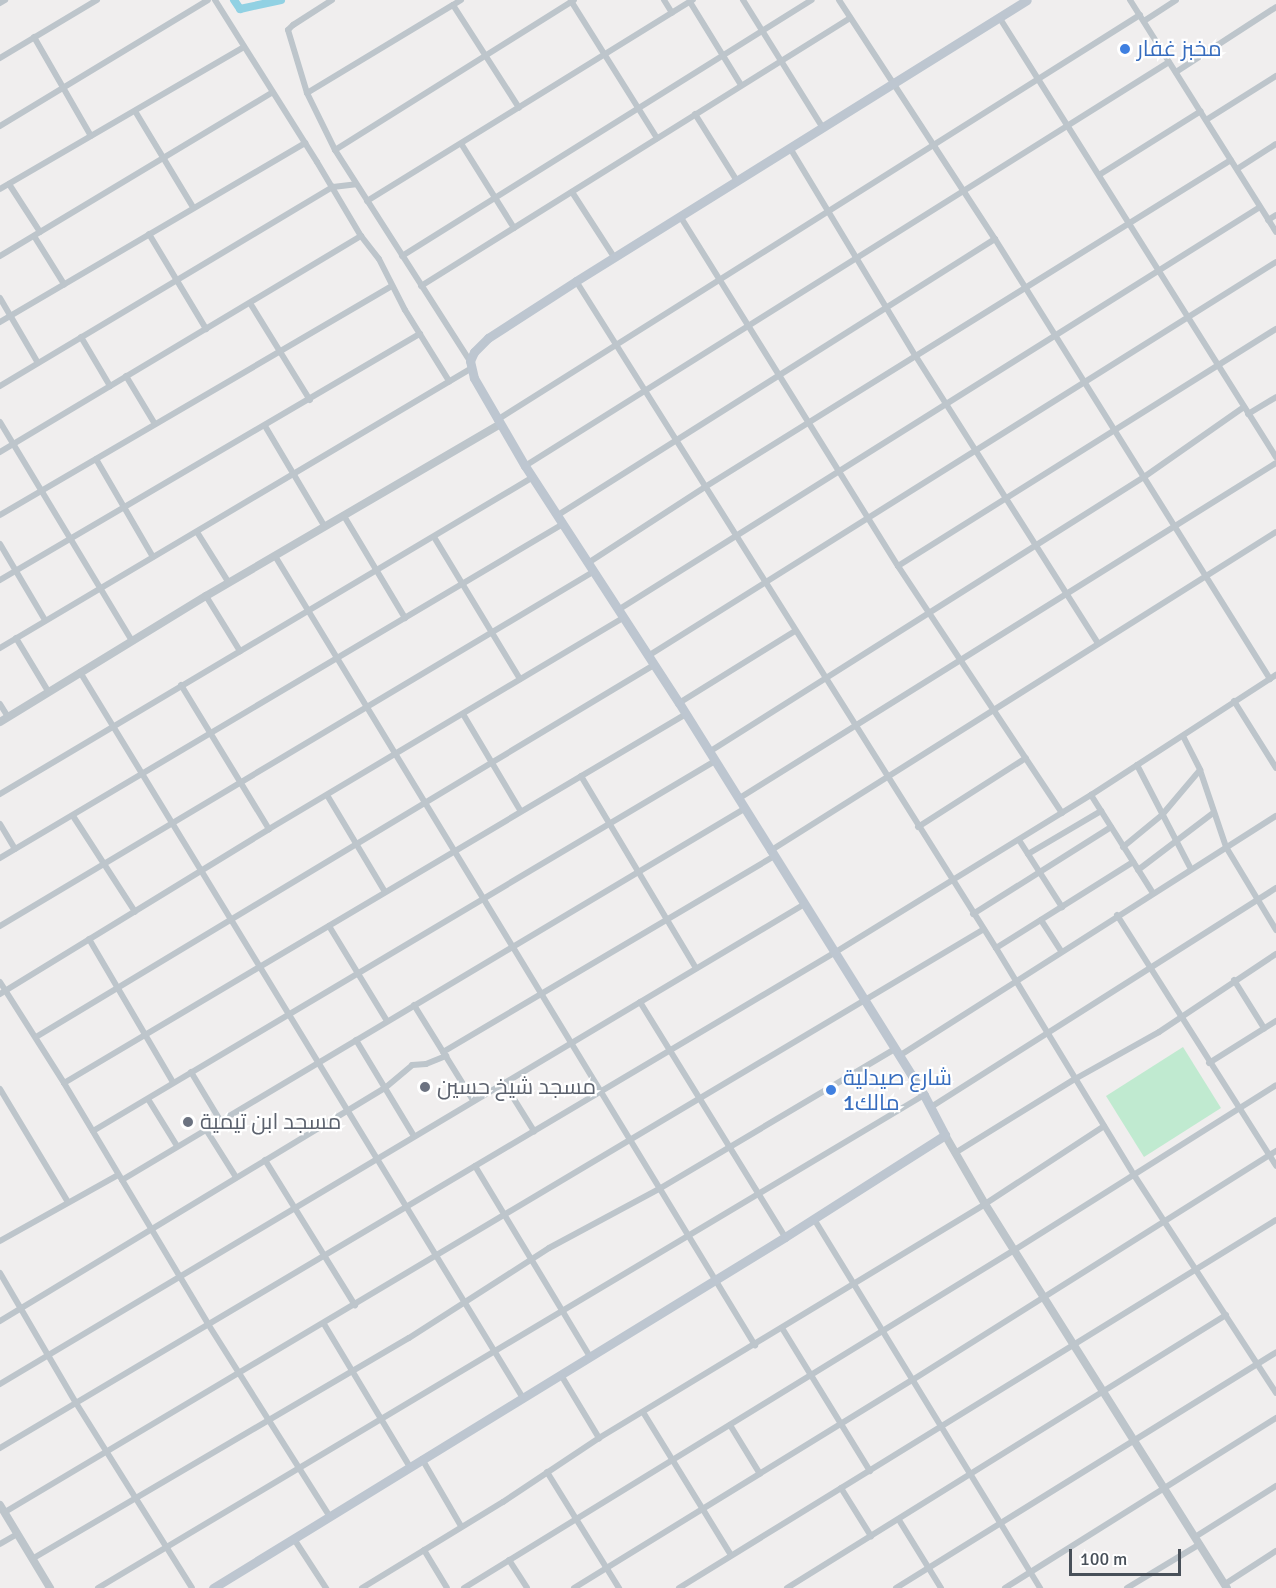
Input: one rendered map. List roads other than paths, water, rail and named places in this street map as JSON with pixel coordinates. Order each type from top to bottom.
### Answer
[{"type":"main road","points":[[213,1588],[227,1585],[294,1539],[784,1238],[945,1135],[924,1095],[771,854],[686,714],[525,466],[470,365],[474,352],[488,338],[614,256],[1027,0]]},
{"type":"street","points":[[0,3],[5,0]]},
{"type":"street","points":[[0,126],[208,0]]},
{"type":"street","points":[[215,0],[333,187],[361,236],[379,260],[449,381]]},
{"type":"street","points":[[0,648],[294,475],[449,381],[470,365],[335,150],[307,93],[288,30],[292,25],[332,0]]},
{"type":"street","points":[[307,93],[461,0]]},
{"type":"street","points":[[664,0],[672,13]]},
{"type":"street","points":[[743,0],[823,128]]},
{"type":"street","points":[[402,256],[811,0]]},
{"type":"street","points":[[0,1448],[834,953],[1091,795],[1273,677],[1205,576],[995,239],[839,0]]},
{"type":"street","points":[[1130,0],[1276,232]]},
{"type":"street","points":[[0,704],[4,719],[499,422],[719,278],[1039,79],[1176,0]]},
{"type":"street","points":[[0,58],[94,1]]},
{"type":"street","points":[[335,150],[572,1],[657,138]]},
{"type":"street","points":[[367,201],[462,145],[691,1],[741,85]]},
{"type":"street","points":[[453,5],[519,108]]},
{"type":"street","points":[[1176,72],[1276,7]]},
{"type":"street","points":[[421,286],[850,18]]},
{"type":"street","points":[[999,18],[1276,457]]},
{"type":"street","points":[[34,37],[91,136]]},
{"type":"street","points":[[0,189],[244,46]]},
{"type":"street","points":[[525,466],[646,393],[1169,62]]},
{"type":"street","points":[[1206,120],[1276,76]]},
{"type":"street","points":[[0,256],[273,92]]},
{"type":"street","points":[[135,111],[193,207]]},
{"type":"street","points":[[1099,175],[1201,111]]},
{"type":"street","points":[[695,114],[737,181]]},
{"type":"street","points":[[0,322],[305,143]]},
{"type":"street","points":[[1237,169],[1276,144]]},
{"type":"street","points":[[462,145],[514,228]]},
{"type":"street","points":[[790,148],[915,355],[1098,643]]},
{"type":"street","points":[[0,926],[492,632],[591,568],[705,487],[1128,221],[1231,160]]},
{"type":"street","points":[[9,183],[64,284]]},
{"type":"street","points":[[0,386],[333,187],[356,184]]},
{"type":"street","points":[[572,192],[614,256]]},
{"type":"street","points":[[3,992],[202,869],[464,714],[621,614],[734,535],[1260,207]]},
{"type":"street","points":[[1268,220],[1276,215]]},
{"type":"street","points":[[680,216],[928,613],[1062,813]]},
{"type":"street","points":[[149,234],[206,329]]},
{"type":"street","points":[[0,452],[361,236]]},
{"type":"street","points":[[558,515],[995,239]]},
{"type":"street","points":[[648,656],[1276,262]]},
{"type":"street","points":[[576,281],[886,777],[996,948],[1134,1175],[1276,1393]]},
{"type":"street","points":[[0,515],[392,286]]},
{"type":"street","points":[[0,298],[39,363]]},
{"type":"street","points":[[250,303],[310,400]]},
{"type":"street","points":[[898,566],[1276,329]]},
{"type":"street","points":[[0,579],[125,509],[420,334]]},
{"type":"street","points":[[81,338],[110,386]]},
{"type":"street","points":[[126,376],[155,424]]},
{"type":"street","points":[[709,752],[1246,411],[1276,397]]},
{"type":"street","points":[[0,422],[132,641]]},
{"type":"street","points":[[265,426],[325,527]]},
{"type":"street","points":[[96,459],[153,557]]},
{"type":"street","points":[[738,799],[1276,463]]},
{"type":"street","points":[[0,794],[533,477]]},
{"type":"street","points":[[344,516],[405,618]]},
{"type":"street","points":[[0,858],[563,524]]},
{"type":"street","points":[[197,532],[229,583]]},
{"type":"street","points":[[0,1321],[385,1088],[412,1065],[429,1063],[445,1054],[667,920],[886,777],[1276,532]]},
{"type":"street","points":[[434,537],[520,679]]},
{"type":"street","points":[[0,544],[45,620]]},
{"type":"street","points":[[275,556],[755,1345]]},
{"type":"street","points":[[207,596],[240,651]]},
{"type":"street","points":[[679,704],[795,631]]},
{"type":"street","points":[[16,638],[48,691]]},
{"type":"street","points":[[36,1038],[119,985],[654,665]]},
{"type":"street","points":[[80,672],[261,965],[523,1398]]},
{"type":"street","points":[[181,685],[269,829]]},
{"type":"street","points":[[1234,701],[1276,768]]},
{"type":"street","points":[[464,714],[520,810]]},
{"type":"street","points":[[64,1083],[520,810],[686,714]]},
{"type":"street","points":[[1183,736],[1200,770],[1226,847],[1276,930]]},
{"type":"street","points":[[918,827],[1026,758]]},
{"type":"street","points":[[93,1131],[715,761]]},
{"type":"street","points":[[1137,765],[1191,869]]},
{"type":"street","points":[[1123,847],[1162,815],[1200,770]]},
{"type":"street","points":[[581,776],[696,968]]},
{"type":"street","points":[[327,795],[385,892]]},
{"type":"street","points":[[1091,795],[1153,893]]},
{"type":"street","points":[[0,1241],[68,1202],[120,1178],[177,1146],[744,809]]},
{"type":"street","points":[[1028,854],[1101,810]]},
{"type":"street","points":[[1138,870],[1213,813]]},
{"type":"street","points":[[73,816],[135,912]]},
{"type":"street","points":[[32,1559],[353,1371],[531,1260],[659,1189],[1016,981],[1276,816]]},
{"type":"street","points":[[0,824],[15,849]]},
{"type":"street","points":[[973,914],[1110,827]]},
{"type":"street","points":[[1019,840],[1062,907]]},
{"type":"street","points":[[996,948],[1133,862]]},
{"type":"street","points":[[931,1107],[1276,888]]},
{"type":"street","points":[[0,1384],[803,905]]},
{"type":"street","points":[[1118,915],[1209,1063],[1276,1166]]},
{"type":"street","points":[[1041,920],[1061,951]]},
{"type":"street","points":[[329,926],[387,1021]]},
{"type":"street","points":[[50,1588],[2,1509],[106,1452],[324,1324],[504,1213],[984,929]]},
{"type":"street","points":[[89,939],[119,985],[173,1082]]},
{"type":"street","points":[[955,1153],[1075,1079],[1159,1032],[1276,954]]},
{"type":"street","points":[[1234,980],[1264,1028]]},
{"type":"street","points":[[0,982],[3,992],[64,1083],[150,1229],[297,1469],[330,1517]]},
{"type":"street","points":[[640,1002],[784,1238]]},
{"type":"street","points":[[414,1005],[473,1100]]},
{"type":"street","points":[[1209,1063],[1276,1021]]},
{"type":"street","points":[[356,1040],[414,1136]]},
{"type":"street","points":[[191,1072],[220,1119]]},
{"type":"street","points":[[504,1083],[534,1131]]},
{"type":"street","points":[[465,1588],[884,1331],[1276,1085]]},
{"type":"street","points":[[0,1089],[68,1202]]},
{"type":"street","points":[[98,1588],[924,1095]]},
{"type":"street","points":[[148,1099],[177,1146]]},
{"type":"street","points":[[362,1588],[599,1438],[985,1204],[1104,1126]]},
{"type":"street","points":[[206,1128],[236,1177]]},
{"type":"street","points":[[945,1135],[985,1204],[1016,1249],[1226,1586],[1276,1551]]},
{"type":"street","points":[[574,1588],[1046,1297],[1276,1151]]},
{"type":"street","points":[[265,1160],[355,1305]]},
{"type":"street","points":[[475,1166],[590,1357]]},
{"type":"street","points":[[814,1219],[1040,1588]]},
{"type":"street","points":[[679,1588],[688,1586],[730,1555],[943,1427],[1276,1220]]},
{"type":"street","points":[[0,1273],[76,1403],[192,1588]]},
{"type":"street","points":[[787,1588],[972,1476],[1226,1315]]},
{"type":"street","points":[[324,1324],[411,1467]]},
{"type":"street","points":[[782,1329],[813,1374],[870,1471]]},
{"type":"street","points":[[896,1588],[1276,1352]]},
{"type":"street","points":[[561,1375],[599,1438]]},
{"type":"street","points":[[643,1412],[730,1555]]},
{"type":"street","points":[[1005,1588],[1276,1418]]},
{"type":"street","points":[[730,1425],[760,1474]]},
{"type":"street","points":[[422,1459],[462,1526]]},
{"type":"street","points":[[547,1472],[619,1588]]},
{"type":"street","points":[[1127,1588],[1276,1486]]},
{"type":"street","points":[[841,1488],[871,1536]]},
{"type":"street","points":[[899,1520],[941,1588]]},
{"type":"street","points":[[0,1544],[17,1534]]},
{"type":"street","points":[[294,1539],[326,1588]]},
{"type":"street","points":[[424,1550],[447,1588]]},
{"type":"street","points":[[509,1560],[527,1588]]},
{"type":"waterway","points":[[234,0],[240,9],[281,0]]},
{"type":"place","name":"مخبز غفار","points":[[1125,49]]},
{"type":"place","name":"مسجد شيخ حسين","points":[[425,1087]]},
{"type":"place","name":"شارع صيدلية مالك1","points":[[831,1090]]},
{"type":"place","name":"مسجد ابن تيمية","points":[[188,1122]]}]
